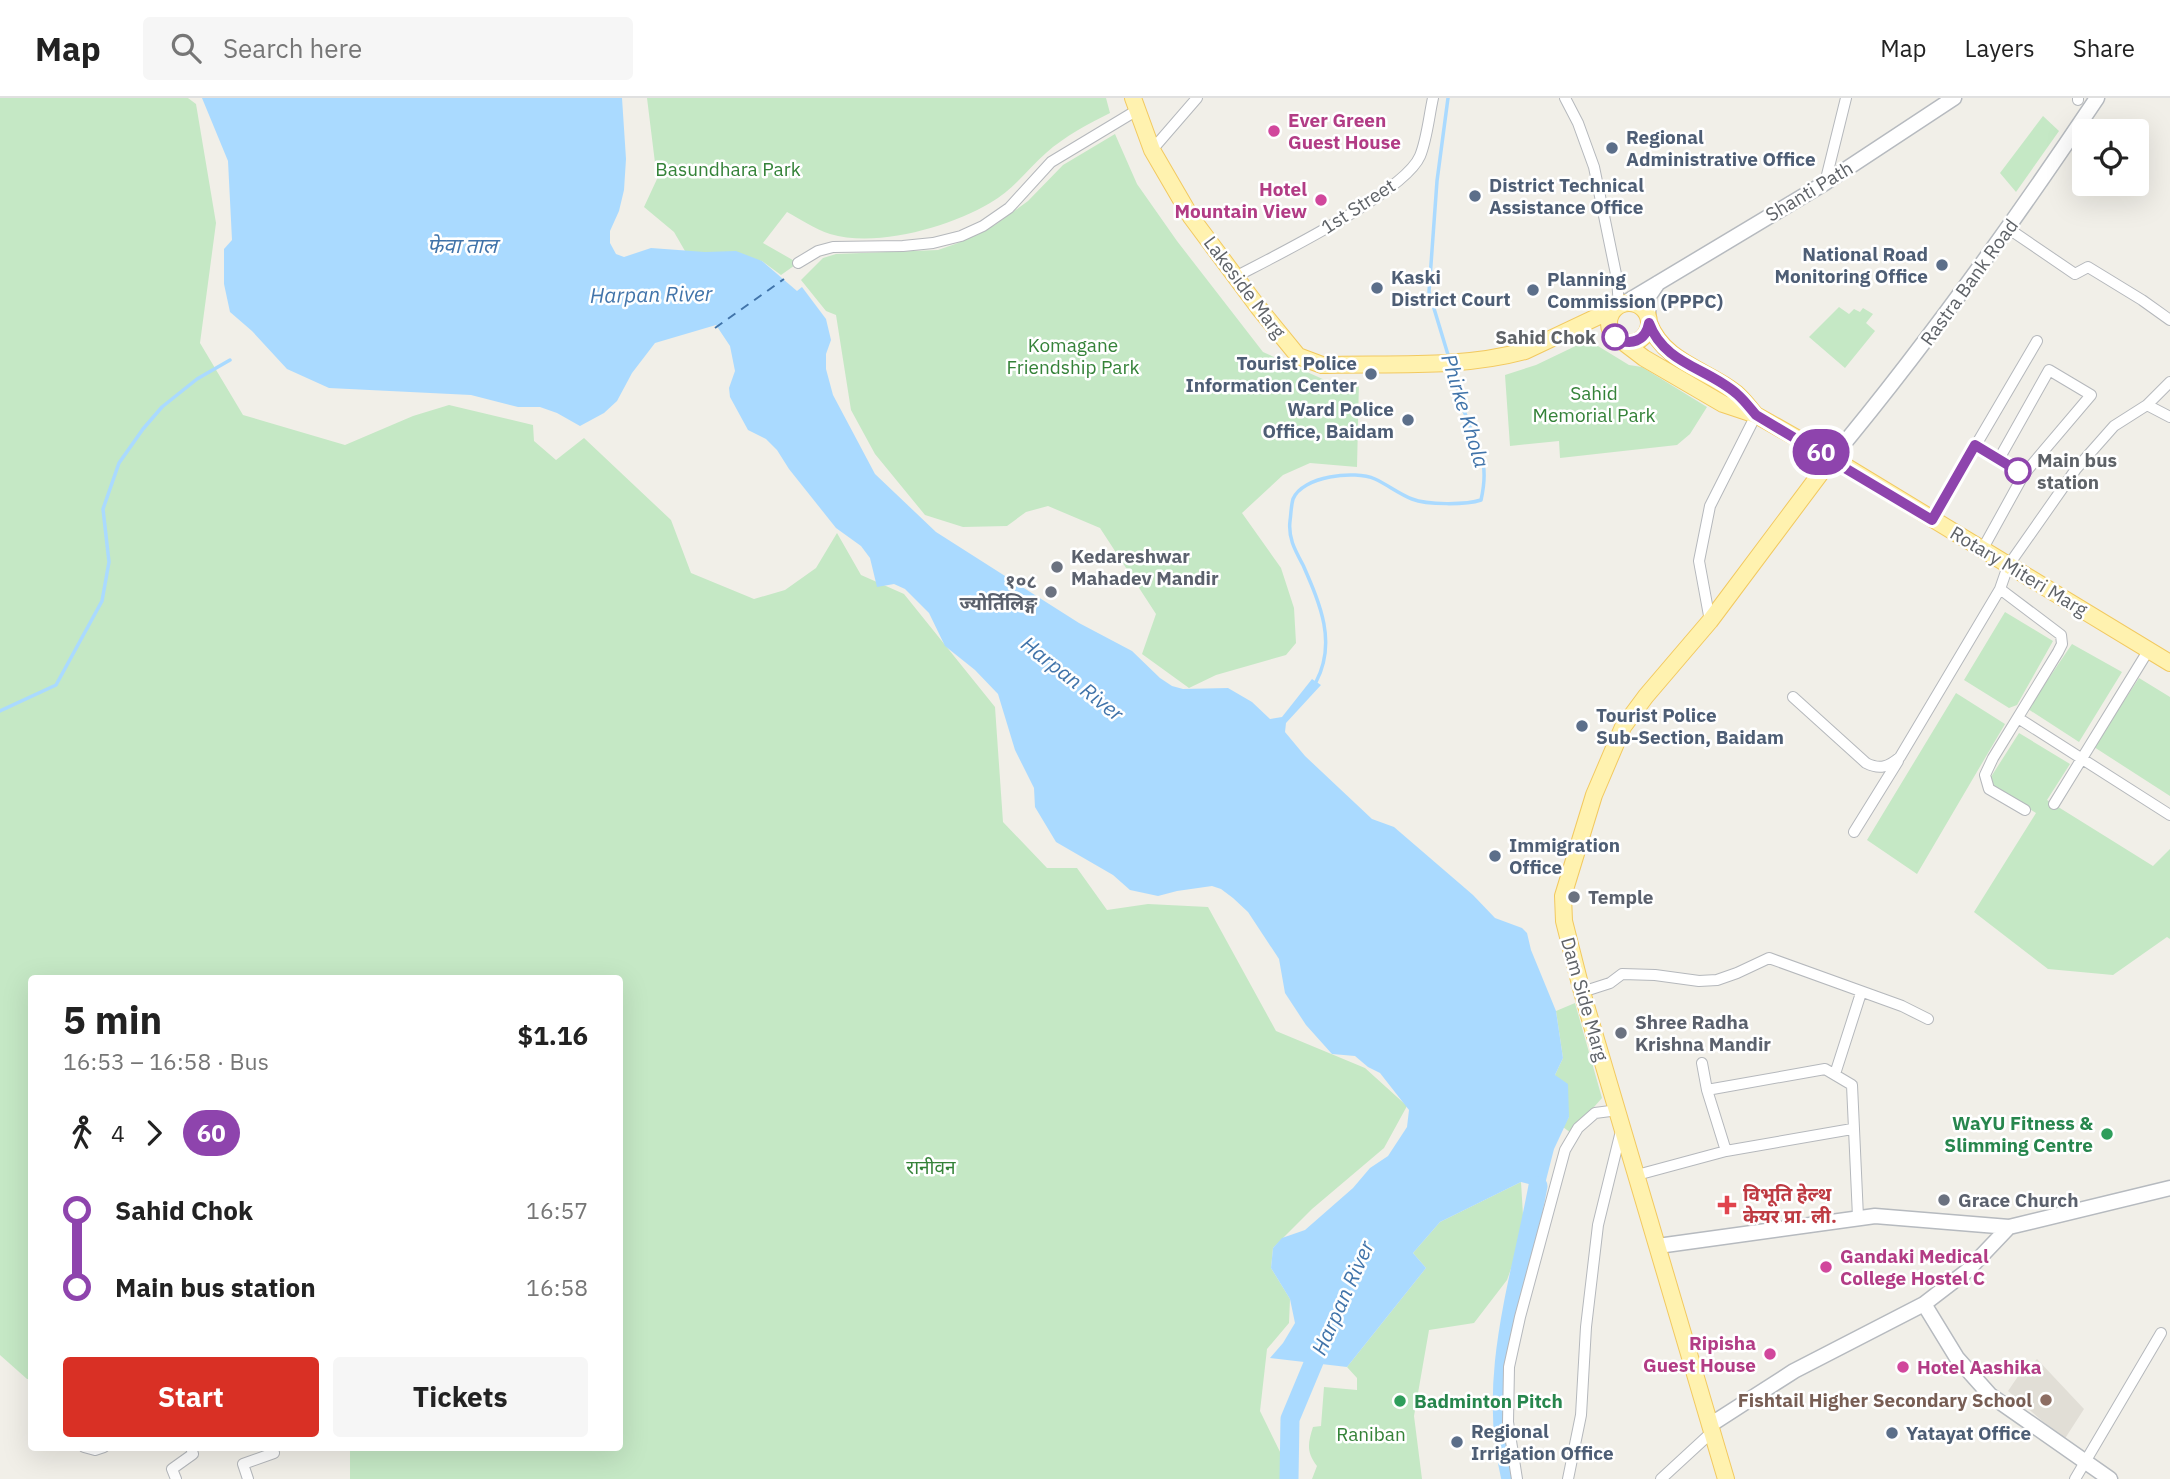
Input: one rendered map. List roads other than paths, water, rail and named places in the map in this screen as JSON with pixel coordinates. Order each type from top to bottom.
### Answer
[{"type":"main road","name":"Shanti Path","points":[[1619,306],[1825,183],[1954,98]]},
{"type":"main road","name":"Rastra Bank Road","points":[[1832,458],[1896,382],[2009,229],[2097,98]]},
{"type":"main road","name":"Lakeside Marg","points":[[1136,104],[1152,150],[1191,217],[1298,356],[1310,362],[1322,365],[1430,364],[1464,362],[1525,351],[1619,306]]},
{"type":"main road","points":[[1560,334],[1574,331],[1595,332],[1620,340],[1639,340],[1647,333],[1649,296],[1661,279]]},
{"type":"main road","points":[[1637,305],[1649,319],[1655,338],[1671,353],[1737,394],[1756,415],[1723,404],[1644,358],[1612,333],[1609,324],[1611,315],[1619,306],[1637,305]]},
{"type":"main road","name":"Rotary Miteri Marg","points":[[1756,415],[1832,458],[2170,663]]},
{"type":"main road","name":"Dam Side Marg","points":[[1726,1479],[1582,992],[1564,921],[1563,896],[1594,795],[1623,727],[1710,621],[1832,458]]},
{"type":"main road","points":[[1658,1246],[1858,1217],[1892,1216],[2009,1227],[2170,1188]]},
{"type":"main road","points":[[1711,1428],[1794,1371],[1924,1304],[1967,1271],[2009,1227]]},
{"type":"main road","points":[[1924,1304],[1957,1358],[1990,1395],[2110,1479]]},
{"type":"street","points":[[1152,150],[1197,98]]},
{"type":"street","name":"1st Street","points":[[1237,276],[1322,231],[1409,173],[1420,156],[1433,98]]},
{"type":"street","points":[[1565,98],[1578,123],[1594,167],[1618,279],[1619,306]]},
{"type":"street","points":[[1825,183],[1846,98]]},
{"type":"street","points":[[798,263],[818,251],[832,247],[933,243],[972,231],[1009,208],[1051,162],[1136,104]]},
{"type":"street","points":[[2009,229],[2074,274],[2088,267],[2170,320]]},
{"type":"street","points":[[1932,520],[2036,341]]},
{"type":"street","points":[[1982,550],[2024,474],[2091,395],[2049,370],[1999,460]]},
{"type":"street","points":[[1854,832],[2000,589],[2008,566],[2076,469],[2114,426],[2147,405],[2170,382]]},
{"type":"street","points":[[2147,405],[2170,417]]},
{"type":"street","points":[[1710,621],[1699,561],[1708,517],[1716,492],[1756,415]]},
{"type":"street","points":[[1975,445],[2024,474]]},
{"type":"street","points":[[2000,589],[2061,635],[2062,644],[2058,652],[1987,769],[1986,783],[1989,789],[2025,810]]},
{"type":"street","points":[[2054,804],[2148,651]]},
{"type":"street","points":[[1793,697],[1866,763],[1876,768],[1889,766],[1900,757]]},
{"type":"street","points":[[2018,718],[2170,815]]},
{"type":"street","points":[[1582,992],[1610,983],[1622,974],[1699,981],[1717,979],[1769,958],[1902,1006],[1928,1019]]},
{"type":"street","points":[[1835,1074],[1861,993]]},
{"type":"street","points":[[1702,1063],[1707,1090],[1726,1151]]},
{"type":"street","points":[[1707,1090],[1825,1069],[1852,1086],[1858,1217]]},
{"type":"street","points":[[1517,1479],[1508,1422],[1509,1367],[1565,1150],[1578,1128],[1595,1113],[1618,1110]]},
{"type":"street","points":[[1568,1479],[1581,1415],[1586,1327],[1598,1225],[1622,1127]]},
{"type":"street","points":[[1637,1175],[1726,1151],[1852,1129]]},
{"type":"street","points":[[2075,1479],[2161,1333]]},
{"type":"street","points":[[1661,1479],[1711,1428]]},
{"type":"street","points":[[176,1479],[172,1469],[193,1454],[192,1451]]},
{"type":"street","points":[[248,1479],[243,1472],[243,1464],[274,1453]]},
{"type":"water","name":"फेवा ताल","points":[[202,98],[622,98],[626,159],[624,190],[610,231],[610,243],[616,254],[624,257],[651,248],[736,251],[762,261],[797,291],[802,287],[826,319],[831,340],[826,354],[826,369],[833,395],[875,474],[936,532],[1079,623],[1132,651],[1172,686],[1183,689],[1228,688],[1252,702],[1270,719],[1282,717],[1312,679],[1321,685],[1286,723],[1285,732],[1305,756],[1372,819],[1394,827],[1473,895],[1495,918],[1522,928],[1527,933],[1531,950],[1556,1011],[1563,1058],[1555,1075],[1568,1084],[1569,1117],[1554,1149],[1544,1188],[1521,1182],[1440,1222],[1413,1253],[1426,1268],[1347,1367],[1270,1358],[1295,1323],[1290,1299],[1271,1268],[1273,1248],[1282,1238],[1305,1230],[1353,1188],[1370,1168],[1388,1156],[1407,1127],[1409,1110],[1380,1073],[1355,1056],[1332,1054],[1306,1025],[1285,993],[1279,959],[1248,912],[1221,889],[1212,886],[1158,896],[1130,890],[1113,875],[1056,842],[1035,807],[1034,788],[1015,750],[998,694],[975,670],[945,646],[929,613],[905,589],[894,584],[877,587],[870,558],[861,546],[836,528],[777,450],[766,439],[748,430],[730,397],[729,388],[735,371],[730,346],[716,325],[655,343],[632,373],[617,401],[604,413],[580,426],[540,407],[518,407],[471,395],[329,388],[287,369],[252,331],[230,312],[224,284],[224,249],[232,240],[228,161]]},
{"type":"waterway","name":"Phirke Khola","points":[[1448,98],[1437,181],[1429,292],[1449,358]]},
{"type":"waterway","points":[[0,711],[56,685],[102,601],[109,562],[103,509],[119,463],[162,407],[197,379],[230,360]]},
{"type":"waterway","name":"Phirke Khola","points":[[1316,682],[1322,667],[1326,638],[1315,594],[1291,538],[1293,499],[1298,491],[1318,480],[1355,475],[1375,479],[1419,501],[1446,504],[1481,500],[1483,465],[1452,369]]},
{"type":"waterway","points":[[1511,1479],[1504,1442],[1504,1368],[1508,1332],[1538,1186]]},
{"type":"waterway","name":"Harpan River","points":[[1289,1479],[1290,1419],[1323,1340]]},
{"type":"place","name":"Ever Green Guest House","points":[[1274,131]]},
{"type":"place","name":"Regional Administrative Office","points":[[1612,148]]},
{"type":"place","name":"District Technical Assistance Office","points":[[1475,196]]},
{"type":"place","name":"Hotel Mountain View","points":[[1321,200]]},
{"type":"place","name":"National Road Monitoring Office","points":[[1942,265]]},
{"type":"place","name":"Kaski District Court","points":[[1377,288]]},
{"type":"place","name":"Planning Commission (PPPC)","points":[[1533,290]]},
{"type":"place","name":"Sahid Chok","points":[[1615,337]]},
{"type":"place","name":"Tourist Police Information Center","points":[[1371,374]]},
{"type":"place","name":"Ward Police Office, Baidam","points":[[1408,420]]},
{"type":"place","name":"Main bus station","points":[[2018,471]]},
{"type":"place","name":"Kedareshwar Mahadev Mandir","points":[[1057,567]]},
{"type":"place","name":"१०८ ज्योर्तिलिङ्ग","points":[[1051,592]]},
{"type":"place","name":"Tourist Police Sub-Section, Baidam","points":[[1582,726]]},
{"type":"place","name":"Immigration Office","points":[[1495,856]]},
{"type":"place","name":"Temple","points":[[1574,897]]},
{"type":"place","name":"Shree Radha Krishna Mandir","points":[[1621,1033]]},
{"type":"place","name":"WaYU Fitness & Slimming Centre","points":[[2107,1134]]},
{"type":"place","name":"Grace Church","points":[[1944,1200]]},
{"type":"place","name":"विभूति हेल्थ केयर प्रा. ली.","points":[[1727,1205]]},
{"type":"place","name":"Gandaki Medical College Hostel C","points":[[1826,1267]]},
{"type":"place","name":"Ripisha Guest House","points":[[1770,1354]]},
{"type":"place","name":"Hotel Aashika","points":[[1903,1367]]},
{"type":"place","name":"Fishtail Higher Secondary School","points":[[2046,1400]]},
{"type":"place","name":"Badminton Pitch","points":[[1400,1401]]},
{"type":"place","name":"Yatayat Office","points":[[1892,1433]]},
{"type":"place","name":"Regional Irrigation Office","points":[[1457,1442]]},
{"type":"park label","name":"Basundhara Park","points":[[728,169]]},
{"type":"park label","name":"Komagane Friendship Park","points":[[1073,356]]},
{"type":"park label","name":"Sahid Memorial Park","points":[[1594,404]]},
{"type":"park label","name":"रानीवन","points":[[931,1167]]},
{"type":"park label","name":"Raniban","points":[[1371,1434]]}]
